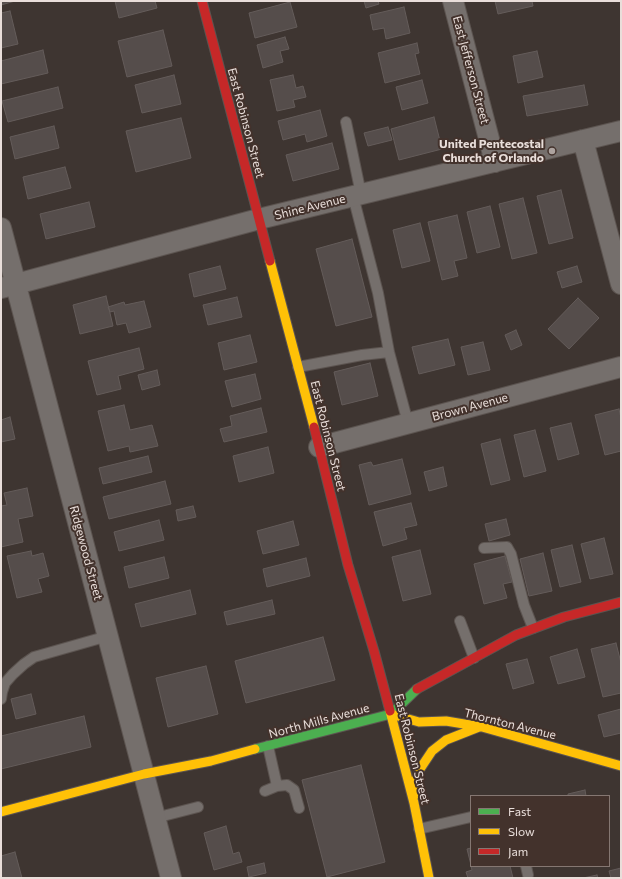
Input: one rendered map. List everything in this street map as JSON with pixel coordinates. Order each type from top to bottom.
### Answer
[{"type":"main road","name":"East Robinson Street","points":[[202,1],[319,447],[348,565],[391,714],[414,803],[429,876]]},
{"type":"main road","name":"North Mills Avenue","points":[[1,812],[144,774],[211,761],[391,714],[416,690],[510,638],[564,617],[621,602]]},
{"type":"main road","name":"Thornton Avenue","points":[[391,714],[419,722],[446,721],[482,727],[621,766]]},
{"type":"main road","points":[[414,803],[415,782],[420,769],[432,751],[446,740],[482,727]]},
{"type":"street","name":"East Jefferson Street","points":[[453,1],[494,162]]},
{"type":"street","name":"Shine Avenue","points":[[8,286],[259,219],[621,131]]},
{"type":"street","points":[[583,140],[621,284]]},
{"type":"street","name":"Ridgewood Street","points":[[1,228],[8,286],[108,636],[171,878]]},
{"type":"street","name":"Brown Avenue","points":[[319,447],[621,367]]},
{"type":"lane","points":[[346,122],[357,195],[389,352],[408,423]]},
{"type":"lane","points":[[298,367],[362,355],[389,352]]},
{"type":"lane","points":[[484,548],[507,548],[511,554],[524,605],[533,628]]},
{"type":"lane","points":[[460,621],[474,658]]},
{"type":"lane","points":[[1,699],[5,683],[12,674],[34,657],[108,636]]},
{"type":"lane","points":[[268,746],[277,786]]},
{"type":"lane","points":[[265,791],[277,786],[287,785],[294,790],[299,808]]},
{"type":"lane","points":[[155,818],[198,807]]},
{"type":"lane","points":[[419,829],[470,817]]},
{"type":"lane","points":[[417,878],[429,876]]},
{"type":"building","points":[[1,1],[15,1],[1,5]]},
{"type":"building","points":[[115,1],[155,1],[157,8],[119,18]]},
{"type":"building","points":[[364,1],[378,1],[379,4],[366,8]]},
{"type":"building","points":[[495,1],[532,1],[533,6],[498,14]]},
{"type":"building","points":[[290,2],[297,27],[255,38],[249,13]]},
{"type":"building","points":[[404,7],[410,33],[386,39],[384,28],[373,30],[370,15]]},
{"type":"building","points":[[10,11],[18,44],[1,48],[1,13]]},
{"type":"building","points":[[163,30],[172,66],[127,77],[118,41]]},
{"type":"building","points":[[285,37],[289,49],[280,51],[283,62],[263,68],[257,45]]},
{"type":"building","points":[[417,43],[419,53],[415,54],[420,74],[385,83],[378,53]]},
{"type":"building","points":[[43,50],[48,73],[1,84],[1,61]]},
{"type":"building","points":[[537,51],[543,77],[518,83],[513,56]]},
{"type":"building","points":[[174,75],[181,104],[142,113],[135,85]]},
{"type":"building","points":[[293,75],[296,88],[303,86],[306,97],[293,100],[295,107],[277,111],[270,80]]},
{"type":"building","points":[[422,80],[428,103],[402,110],[396,87]]},
{"type":"building","points":[[584,85],[588,105],[527,116],[523,96]]},
{"type":"building","points":[[58,87],[63,108],[8,122],[2,101]]},
{"type":"building","points":[[320,110],[327,136],[307,142],[305,134],[283,140],[278,121]]},
{"type":"building","points":[[434,117],[442,149],[399,160],[391,129]]},
{"type":"building","points":[[181,118],[191,158],[136,172],[126,131]]},
{"type":"building","points":[[54,126],[59,148],[15,159],[10,137]]},
{"type":"building","points":[[388,127],[392,140],[368,146],[364,133]]},
{"type":"building","points":[[332,143],[339,169],[293,181],[286,155]]},
{"type":"building","points":[[65,167],[71,188],[28,199],[23,177]]},
{"type":"building","points":[[561,190],[573,238],[549,244],[537,196]]},
{"type":"building","points":[[523,198],[537,253],[512,259],[499,204]]},
{"type":"building","points":[[89,202],[95,227],[46,239],[40,214]]},
{"type":"building","points":[[490,206],[500,247],[477,253],[467,212]]},
{"type":"building","points":[[457,215],[467,258],[454,261],[458,276],[442,280],[428,222]]},
{"type":"building","points":[[420,223],[430,261],[402,268],[393,230]]},
{"type":"building","points":[[352,239],[372,317],[336,326],[316,249]]},
{"type":"building","points":[[220,266],[226,289],[194,297],[189,274]]},
{"type":"building","points":[[577,266],[582,282],[562,288],[557,272]]},
{"type":"building","points":[[106,296],[113,326],[80,334],[73,305]]},
{"type":"building","points":[[237,297],[242,317],[208,325],[203,305]]},
{"type":"building","points":[[578,298],[599,318],[569,349],[548,329]]},
{"type":"building","points":[[144,301],[151,327],[129,333],[126,323],[117,325],[114,311],[110,312],[108,307],[124,302],[125,305]]},
{"type":"building","points":[[516,330],[522,345],[511,350],[505,335]]},
{"type":"building","points":[[250,335],[257,362],[224,370],[218,343]]},
{"type":"building","points":[[448,339],[455,365],[419,374],[412,347]]},
{"type":"building","points":[[483,342],[490,370],[468,375],[461,347]]},
{"type":"building","points":[[139,348],[144,369],[118,376],[121,389],[97,395],[88,361]]},
{"type":"building","points":[[370,363],[378,396],[342,405],[334,372]]},
{"type":"building","points":[[157,370],[160,385],[142,390],[138,375]]},
{"type":"building","points":[[255,374],[261,399],[232,407],[225,381]]},
{"type":"building","points":[[124,405],[130,430],[152,425],[158,446],[130,452],[129,446],[108,451],[98,411]]},
{"type":"building","points":[[261,408],[267,432],[224,442],[220,429],[232,426],[230,416]]},
{"type":"building","points":[[619,409],[621,418],[621,451],[605,455],[595,415]]},
{"type":"building","points":[[10,417],[15,439],[1,442],[1,420]]},
{"type":"building","points":[[571,423],[579,454],[558,460],[550,428]]},
{"type":"building","points":[[535,430],[546,471],[524,477],[514,435]]},
{"type":"building","points":[[500,439],[510,480],[491,485],[481,444]]},
{"type":"building","points":[[268,447],[274,473],[239,482],[233,456]]},
{"type":"building","points":[[148,456],[152,472],[103,484],[99,468]]},
{"type":"building","points":[[402,459],[411,494],[369,505],[359,465],[371,462],[373,466]]},
{"type":"building","points":[[443,467],[447,486],[429,491],[424,472]]},
{"type":"building","points":[[165,481],[171,504],[109,519],[103,497]]},
{"type":"building","points":[[27,488],[33,516],[18,519],[23,542],[1,547],[1,506],[7,505],[4,493]]},
{"type":"building","points":[[411,503],[417,525],[404,528],[407,539],[383,546],[374,512]]},
{"type":"building","points":[[193,506],[196,517],[178,521],[176,510]]},
{"type":"building","points":[[506,519],[510,535],[489,541],[485,524]]},
{"type":"building","points":[[159,520],[164,540],[119,551],[114,532]]},
{"type":"building","points":[[293,521],[299,545],[263,554],[257,531]]},
{"type":"building","points":[[604,538],[613,574],[590,579],[581,544]]},
{"type":"building","points":[[572,545],[581,582],[560,587],[551,550]]},
{"type":"building","points":[[420,550],[431,594],[403,601],[392,557]]},
{"type":"building","points":[[31,551],[32,556],[43,553],[49,576],[38,579],[42,592],[17,598],[7,556]]},
{"type":"building","points":[[543,553],[552,591],[529,596],[520,559]]},
{"type":"building","points":[[505,556],[512,582],[503,584],[507,598],[484,604],[474,564]]},
{"type":"building","points":[[164,557],[169,578],[129,588],[124,567]]},
{"type":"building","points":[[306,558],[310,576],[267,587],[263,569]]},
{"type":"building","points":[[190,590],[196,614],[141,627],[135,604]]},
{"type":"building","points":[[272,600],[275,614],[227,625],[224,612]]},
{"type":"building","points":[[323,637],[335,680],[246,703],[235,661]]},
{"type":"building","points":[[616,643],[621,663],[621,693],[603,697],[591,649]]},
{"type":"building","points":[[577,649],[585,677],[558,684],[550,657]]},
{"type":"building","points":[[527,659],[534,683],[513,689],[506,664]]},
{"type":"building","points":[[206,666],[218,714],[168,727],[156,678]]},
{"type":"building","points":[[31,694],[36,714],[16,719],[11,699]]},
{"type":"building","points":[[621,709],[621,733],[604,737],[598,715]]},
{"type":"building","points":[[84,716],[91,747],[1,769],[1,736]]},
{"type":"building","points":[[361,765],[385,862],[327,877],[302,780]]},
{"type":"building","points":[[585,790],[586,795],[568,795]]},
{"type":"building","points":[[226,826],[233,854],[239,852],[242,862],[214,870],[204,833]]},
{"type":"building","points":[[470,848],[470,861],[467,849]]},
{"type":"building","points":[[15,852],[22,878],[1,878],[1,856]]},
{"type":"building","points":[[264,863],[266,873],[249,877],[247,867]]},
{"type":"building","points":[[471,867],[510,867],[513,878],[468,878],[466,872],[472,870]]},
{"type":"building","points":[[621,868],[621,878],[611,878],[609,871]]},
{"type":"building","points":[[597,875],[598,878],[583,878]]},
{"type":"traffic: fast","points":[[255,749],[391,714],[417,689]]},
{"type":"traffic: slow","points":[[270,261],[314,427]]},
{"type":"traffic: slow","points":[[390,711],[414,803],[429,878]]},
{"type":"traffic: slow","points":[[391,714],[419,722],[446,721],[482,727],[621,766]]},
{"type":"traffic: slow","points":[[414,796],[415,782],[420,769],[432,751],[446,740],[479,727]]},
{"type":"traffic: slow","points":[[1,812],[144,774],[211,761],[255,749]]},
{"type":"traffic: jam","points":[[202,1],[270,261]]},
{"type":"traffic: jam","points":[[314,427],[348,565],[374,651],[390,711]]},
{"type":"traffic: jam","points":[[417,689],[516,635],[564,617],[621,602]]},
{"type":"place","name":"United Pentecostal Church of Orlando","points":[[552,151]]}]
